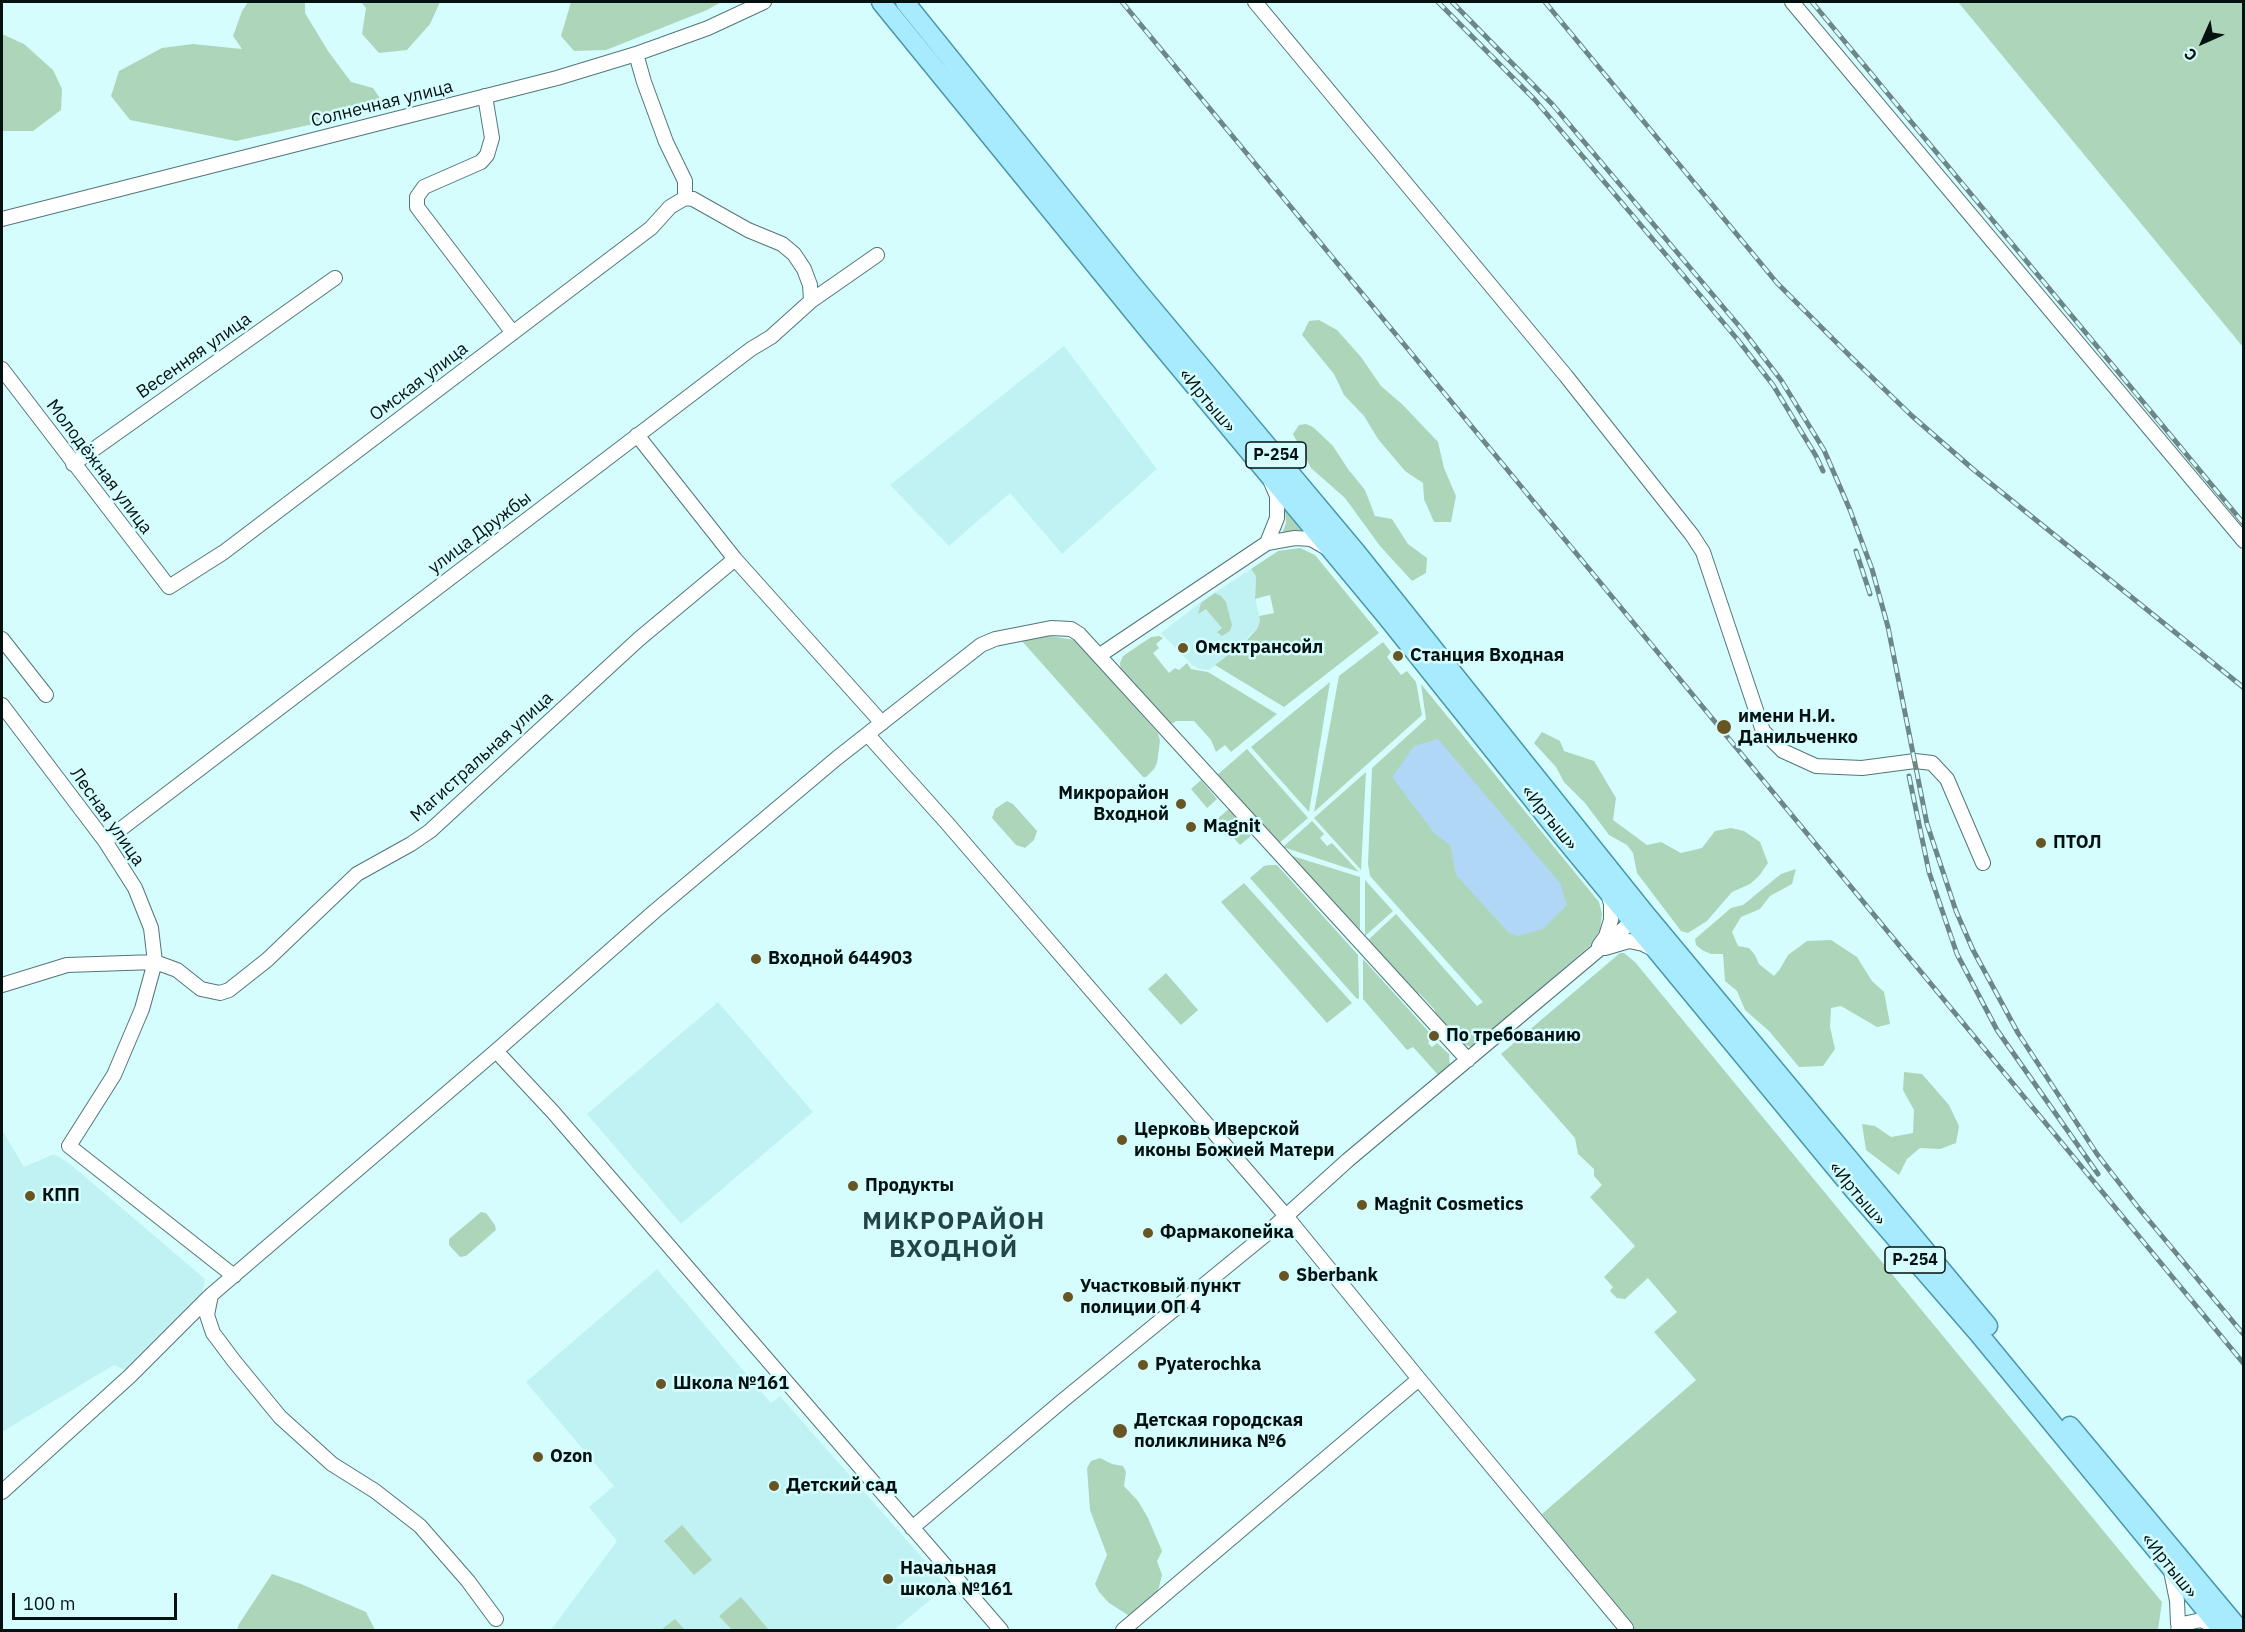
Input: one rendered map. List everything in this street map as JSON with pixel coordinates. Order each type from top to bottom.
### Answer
[{"type":"main road","name":"«Иртыш»","points":[[880,2],[1332,551],[1607,890],[1638,916],[1659,952],[1852,1189],[1978,1333],[2170,1567],[2240,1630]]},
{"type":"main road","name":"«Иртыш»","points":[[904,2],[1131,283],[1357,553],[1638,916],[2198,1591],[2222,1630]]},
{"type":"street","name":"Солнечная улица","points":[[2,219],[556,78],[636,54],[708,28],[764,2]]},
{"type":"street","points":[[1255,2],[1566,376],[1692,535],[1703,552],[1763,731],[1783,751],[1816,766],[1862,768],[1915,761],[1932,763],[1947,779],[1983,863]]},
{"type":"street","points":[[1792,2],[2244,541]]},
{"type":"street","points":[[636,54],[666,142],[685,181],[685,198],[693,199],[748,230],[782,244],[794,254],[804,268],[810,285],[811,301]]},
{"type":"street","points":[[485,96],[492,138],[488,155],[481,162],[424,187],[417,197],[417,207],[513,333]]},
{"type":"street","name":"Омская улица","points":[[169,586],[224,552],[651,228],[670,207],[685,198]]},
{"type":"street","name":"улица Дружбы","points":[[105,841],[637,435],[751,349],[771,337],[811,301],[877,255]]},
{"type":"street","name":"Весенняя улица","points":[[73,464],[335,278]]},
{"type":"street","name":"Молодёжная улица","points":[[2,369],[169,586]]},
{"type":"street","points":[[637,435],[735,559],[882,723]]},
{"type":"street","points":[[1267,543],[1277,518],[1277,496],[1269,476]]},
{"type":"street","points":[[1100,655],[1267,543],[1295,538],[1311,539],[1332,551]]},
{"type":"street","name":"Магистральная улица","points":[[155,963],[177,970],[201,989],[220,993],[229,990],[267,960],[357,874],[430,831],[639,639],[735,559]]},
{"type":"street","points":[[2,1492],[130,1376],[211,1295],[496,1051],[655,911],[837,758],[981,645],[995,639],[1035,629],[1061,627],[1079,634],[1468,1060]]},
{"type":"street","points":[[2,639],[46,695]]},
{"type":"street","name":"Лесная улица","points":[[2,705],[105,841],[135,888],[151,928],[155,963]]},
{"type":"street","points":[[867,735],[947,823],[1286,1216],[1626,1628]]},
{"type":"street","points":[[1595,952],[1606,936],[1611,920],[1611,904],[1607,890]]},
{"type":"street","points":[[912,1528],[1060,1402],[1286,1216],[1348,1160],[1638,916]]},
{"type":"street","points":[[1595,952],[1629,941],[1643,944],[1659,952]]},
{"type":"street","points":[[2,984],[67,965],[155,963],[142,1010],[123,1056],[114,1075],[69,1146],[234,1276]]},
{"type":"street","points":[[496,1051],[553,1112],[1001,1630]]},
{"type":"street","points":[[211,1295],[207,1315],[213,1333],[280,1417],[332,1464],[375,1491],[420,1526],[468,1581],[496,1619]]},
{"type":"street","points":[[1123,1630],[1419,1379]]},
{"type":"street","points":[[2170,1567],[2177,1600],[2177,1628]]},
{"type":"street","points":[[2177,1628],[2186,1602],[2198,1591]]},
{"type":"street","points":[[2177,1628],[2183,1624],[2201,1620],[2222,1630]]},
{"type":"shaded area","points":[[1064,346],[1157,469],[1062,554],[1010,493],[949,546],[890,485]]},
{"type":"shaded area","points":[[1251,569],[1256,576],[1255,595],[1260,621],[1257,629],[1227,657],[1209,670],[1199,669],[1192,665],[1161,633],[1206,598]]},
{"type":"shaded area","points":[[1438,739],[1560,883],[1567,905],[1543,929],[1519,936],[1509,933],[1456,875],[1450,845],[1434,833],[1392,777],[1414,746]]},
{"type":"shaded area","points":[[718,1002],[813,1112],[681,1224],[587,1114]]},
{"type":"shaded area","points":[[2,1130],[24,1167],[54,1154],[69,1163],[205,1279],[202,1295],[125,1370],[114,1365],[2,1432]]},
{"type":"shaded area","points":[[657,1269],[771,1403],[780,1396],[947,1586],[894,1630],[551,1630],[617,1541],[589,1507],[614,1486],[526,1382]]},
{"type":"green space","points":[[248,2],[305,2],[305,13],[328,51],[351,82],[373,88],[382,101],[368,112],[236,141],[130,120],[111,96],[119,71],[162,48],[193,44],[242,49],[233,36],[242,11]]},
{"type":"green space","points":[[361,2],[440,2],[430,24],[407,50],[379,53],[362,34],[366,8]]},
{"type":"green space","points":[[571,2],[721,2],[707,10],[606,50],[574,51],[561,36]]},
{"type":"green space","points":[[1958,2],[2243,2],[2243,347]]},
{"type":"green space","points":[[2,34],[24,44],[53,70],[62,89],[61,110],[33,131],[2,131]]},
{"type":"green space","points":[[1319,320],[1337,330],[1361,357],[1381,386],[1403,405],[1438,442],[1444,468],[1456,496],[1451,522],[1434,522],[1424,499],[1423,483],[1405,471],[1378,439],[1364,416],[1344,395],[1334,374],[1302,335],[1309,321]]},
{"type":"green space","points":[[1306,424],[1313,427],[1333,446],[1365,490],[1375,516],[1392,519],[1408,544],[1427,558],[1426,573],[1412,581],[1380,546],[1345,498],[1311,468],[1293,434],[1299,425]]},
{"type":"green space","points":[[1285,511],[1301,530],[1282,534],[1286,523]]},
{"type":"green space","points":[[1300,548],[1315,555],[1379,633],[1284,707],[1215,665],[1245,642],[1257,629],[1259,616],[1274,613],[1270,595],[1255,599],[1256,576],[1251,569],[1278,551]]},
{"type":"green space","points":[[1215,593],[1226,602],[1232,625],[1230,631],[1222,636],[1217,632],[1222,628],[1206,609],[1198,614],[1201,603]]},
{"type":"green space","points":[[1050,636],[1075,640],[1158,733],[1160,741],[1157,763],[1146,777],[1143,777],[1021,640]]},
{"type":"green space","points":[[1151,637],[1163,638],[1156,644],[1159,648],[1153,653],[1169,673],[1175,668],[1179,670],[1187,663],[1191,669],[1208,672],[1277,714],[1231,752],[1225,745],[1216,752],[1211,740],[1194,721],[1176,721],[1168,726],[1121,672],[1120,663],[1123,656]]},
{"type":"green space","points":[[1383,642],[1391,652],[1387,657],[1401,675],[1407,671],[1416,682],[1422,715],[1314,812],[1339,676]]},
{"type":"green space","points":[[1330,682],[1309,812],[1251,747]]},
{"type":"green space","points":[[1421,684],[1599,902],[1602,914],[1600,929],[1593,943],[1473,1047],[1460,1044],[1445,1031],[1434,1009],[1420,994],[1406,987],[1367,941],[1396,914],[1477,1006],[1483,1002],[1370,876],[1368,864],[1372,768],[1426,719]]},
{"type":"green space","points":[[1542,732],[1560,741],[1564,751],[1594,761],[1616,798],[1613,820],[1647,845],[1661,842],[1681,853],[1702,848],[1715,831],[1731,828],[1744,831],[1760,842],[1768,863],[1750,884],[1732,892],[1707,921],[1688,933],[1681,931],[1637,873],[1633,853],[1627,845],[1609,835],[1585,803],[1564,782],[1556,767],[1534,743]]},
{"type":"green space","points":[[1247,749],[1308,818],[1277,845],[1216,776]]},
{"type":"green space","points":[[1366,772],[1361,870],[1314,818]]},
{"type":"green space","points":[[1201,780],[1217,799],[1207,808],[1191,789]]},
{"type":"green space","points":[[1007,801],[1013,804],[1037,831],[1034,840],[1025,848],[1016,845],[992,818],[995,809]]},
{"type":"green space","points":[[1229,809],[1251,836],[1240,845],[1217,819]]},
{"type":"green space","points":[[1312,821],[1324,834],[1320,838],[1327,846],[1332,843],[1359,872],[1283,847]]},
{"type":"green space","points":[[1283,853],[1360,877],[1360,938]]},
{"type":"green space","points":[[1277,865],[1358,955],[1359,998],[1357,999],[1250,878],[1264,866]]},
{"type":"green space","points":[[1796,869],[1792,884],[1770,896],[1760,909],[1741,917],[1732,932],[1738,946],[1749,948],[1759,964],[1774,976],[1788,955],[1807,941],[1831,940],[1857,957],[1872,981],[1884,992],[1890,1024],[1877,1027],[1841,1006],[1831,1008],[1830,1027],[1835,1049],[1823,1066],[1799,1067],[1769,1031],[1745,1010],[1737,991],[1725,981],[1723,954],[1711,954],[1702,950],[1696,945],[1695,939],[1731,908],[1743,905],[1781,874]]},
{"type":"green space","points":[[1365,880],[1393,911],[1365,936]]},
{"type":"green space","points":[[1244,883],[1352,1003],[1327,1023],[1221,902]]},
{"type":"green space","points":[[1620,953],[1624,953],[1635,962],[2162,1602],[2158,1630],[1630,1630],[1621,1615],[1542,1514],[1696,1380],[1654,1332],[1677,1312],[1648,1278],[1625,1299],[1617,1298],[1610,1291],[1613,1287],[1604,1277],[1635,1246],[1590,1197],[1602,1185],[1594,1176],[1594,1169],[1578,1154],[1575,1138],[1501,1054]]},
{"type":"green space","points":[[1363,959],[1429,1032],[1432,1038],[1428,1043],[1432,1047],[1437,1043],[1449,1054],[1450,1068],[1440,1077],[1413,1047],[1407,1050],[1363,999]]},
{"type":"green space","points":[[1166,973],[1198,1010],[1181,1025],[1148,989]]},
{"type":"green space","points":[[1904,1072],[1922,1074],[1949,1105],[1959,1126],[1956,1143],[1940,1149],[1920,1148],[1907,1159],[1899,1175],[1866,1150],[1862,1124],[1875,1126],[1891,1137],[1913,1133],[1914,1110],[1903,1090]]},
{"type":"green space","points":[[481,1212],[486,1213],[496,1230],[466,1256],[460,1257],[449,1245],[449,1239]]},
{"type":"green space","points":[[1100,1458],[1123,1466],[1126,1472],[1124,1486],[1138,1501],[1148,1518],[1162,1551],[1157,1561],[1162,1575],[1159,1587],[1156,1594],[1136,1615],[1128,1615],[1109,1603],[1095,1584],[1107,1555],[1090,1510],[1087,1468],[1091,1461]]},
{"type":"green space","points":[[682,1525],[712,1560],[694,1575],[664,1541]]},
{"type":"green space","points":[[272,1574],[366,1612],[375,1630],[237,1630]]},
{"type":"green space","points":[[741,1597],[769,1630],[732,1630],[719,1616]]},
{"type":"green space","points":[[675,1619],[685,1630],[661,1630]]},
{"type":"railway","points":[[1122,2],[2244,1364]]},
{"type":"railway","points":[[1438,2],[1535,100],[1738,340],[1773,385],[1823,471]]},
{"type":"railway","points":[[1452,2],[1553,105],[1745,333],[1781,380],[1824,450],[1872,569],[1888,627],[1927,824],[1956,911],[1973,950],[2018,1033],[2097,1154],[2244,1335]]},
{"type":"railway","points":[[1545,2],[1777,283],[1852,358],[1912,416],[1974,470],[2244,688]]},
{"type":"railway","points":[[1812,2],[2244,524]]},
{"type":"railway","points":[[1856,551],[1870,594]]},
{"type":"railway","points":[[1909,776],[1929,872],[1957,954],[1997,1030],[2098,1174]]},
{"type":"place","name":"Омсктрансойл","points":[[1183,648]]},
{"type":"place","name":"Станция Входная","points":[[1398,656]]},
{"type":"place","name":"имени Н.И. Данильченко","points":[[1724,727]]},
{"type":"place","name":"Микрорайон Входной","points":[[1181,804]]},
{"type":"place","name":"Magnit","points":[[1191,827]]},
{"type":"place","name":"ПТОЛ","points":[[2041,843]]},
{"type":"place","name":"Входной 644903","points":[[756,959]]},
{"type":"place","name":"По требованию","points":[[1434,1036]]},
{"type":"place","name":"Церковь Иверской иконы Божией Матери","points":[[1122,1140]]},
{"type":"place","name":"Продукты","points":[[853,1186]]},
{"type":"place","name":"КПП","points":[[30,1196]]},
{"type":"place","name":"Magnit Cosmetics","points":[[1362,1205]]},
{"type":"place","name":"Фармакопейка","points":[[1148,1233]]},
{"type":"place","name":"Sberbank","points":[[1284,1276]]},
{"type":"place","name":"Участковый пункт полиции ОП 4","points":[[1068,1297]]},
{"type":"place","name":"Pyaterochka","points":[[1143,1365]]},
{"type":"place","name":"Школа №161","points":[[661,1384]]},
{"type":"place","name":"Детская городская поликлиника №6","points":[[1120,1431]]},
{"type":"place","name":"Ozon","points":[[538,1457]]},
{"type":"place","name":"Детский сад","points":[[774,1486]]},
{"type":"place","name":"Начальная школа №161","points":[[888,1579]]},
{"type":"district","name":"МИКРОРАЙОН ВХОДНОЙ","points":[[954,1236]]}]
